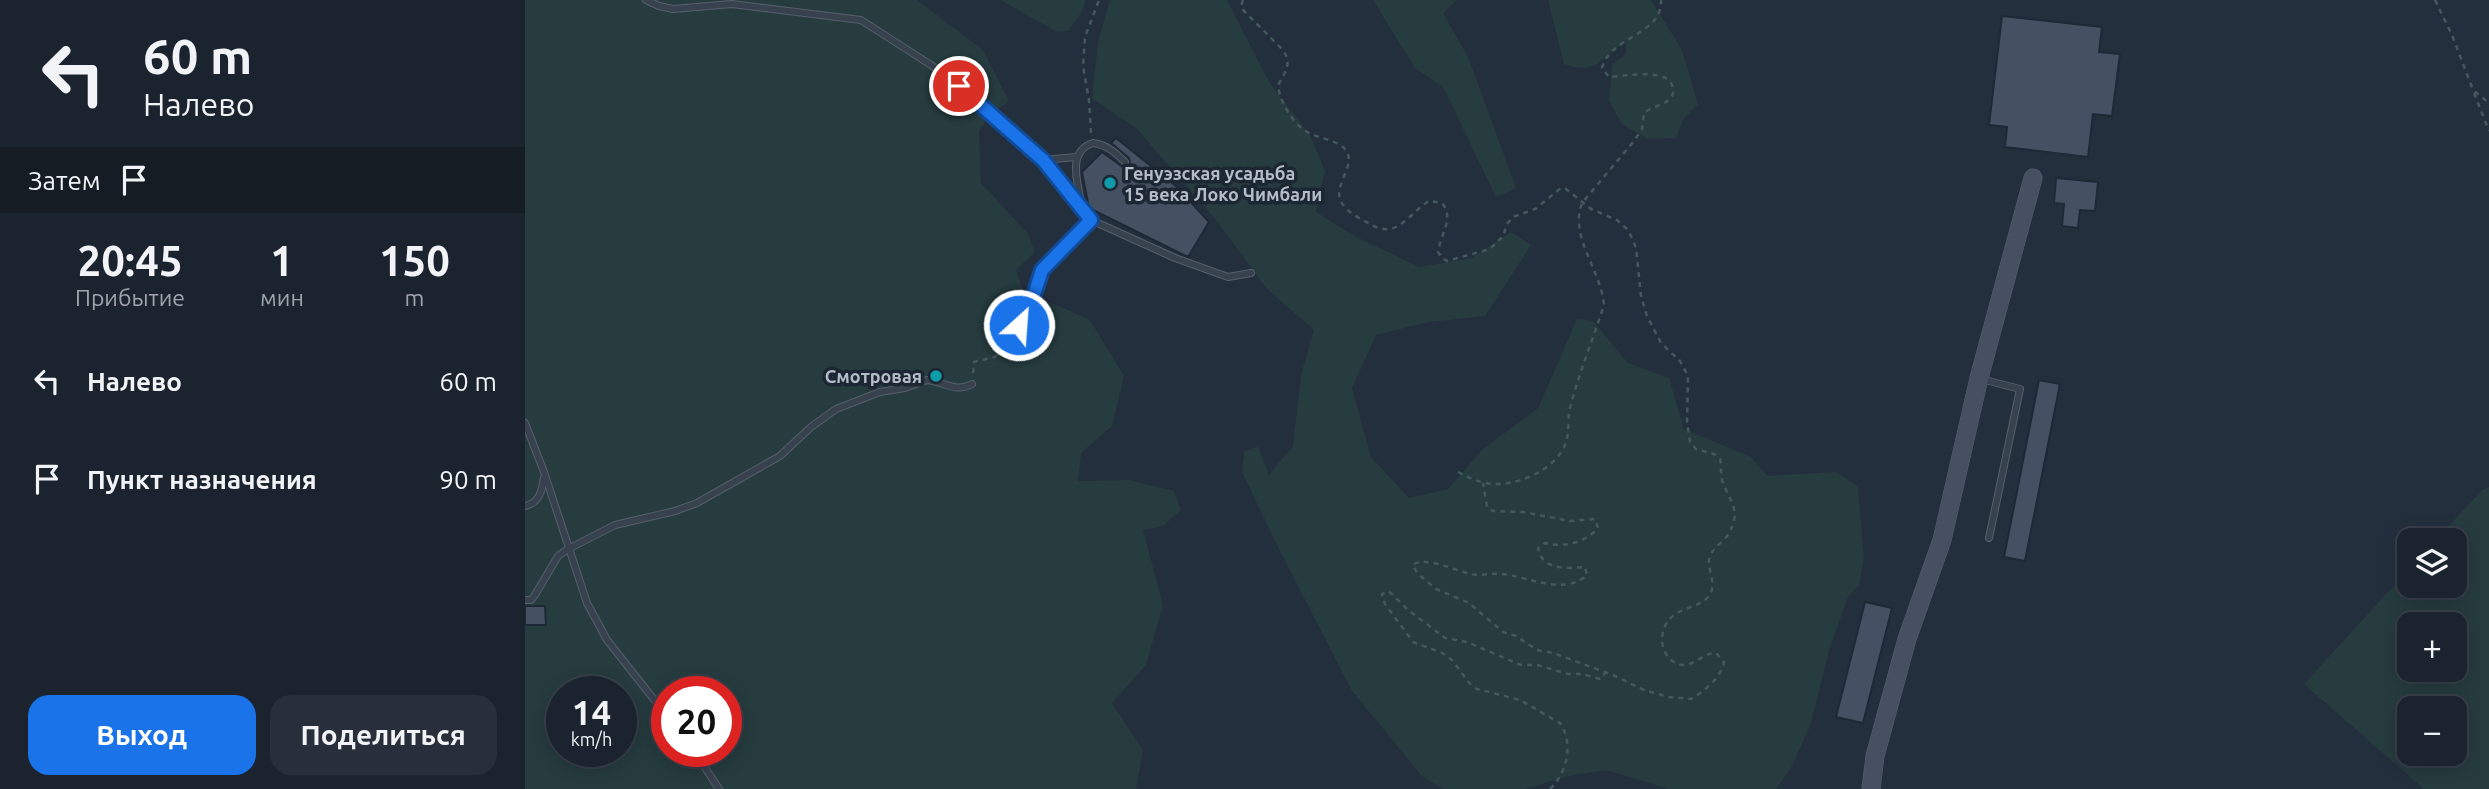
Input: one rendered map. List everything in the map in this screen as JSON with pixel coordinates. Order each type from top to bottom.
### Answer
[{"type":"street","points":[[1871,789],[1875,756],[1907,639],[1942,540],[1979,378],[2033,178]]},
{"type":"lane","points":[[646,0],[673,9],[732,4],[860,20],[903,46],[959,86],[1043,160],[1091,220],[1175,258],[1228,277],[1251,273]]},
{"type":"lane","points":[[1082,209],[1076,158],[1085,145],[1102,144],[1125,162]]},
{"type":"lane","points":[[1043,160],[1076,158]]},
{"type":"lane","points":[[1010,339],[1032,301],[1042,270],[1091,220]]},
{"type":"lane","points":[[1979,378],[2020,388],[1989,538]]},
{"type":"lane","points":[[525,600],[535,596],[558,556],[568,549],[615,525],[697,503],[780,456],[811,427],[836,409],[880,392],[905,388],[927,380],[961,389],[972,384]]},
{"type":"lane","points":[[525,424],[544,472],[587,603],[607,640],[651,696]]},
{"type":"lane","points":[[525,506],[538,499],[544,472]]},
{"type":"lane","points":[[705,767],[719,789]]},
{"type":"path","points":[[1091,143],[1089,100],[1083,66],[1085,37],[1099,0]]},
{"type":"path","points":[[1243,0],[1241,6],[1244,11],[1288,57],[1289,63],[1278,85],[1281,100],[1305,131],[1345,149],[1349,162],[1338,190],[1339,198],[1345,207],[1374,227],[1397,227],[1429,201],[1442,203],[1447,208],[1448,218],[1438,252],[1441,258],[1447,261],[1490,249],[1504,235],[1506,225],[1513,217],[1535,209],[1560,188],[1566,189],[1582,203],[1618,220],[1627,229],[1636,248],[1641,296],[1647,316],[1661,343],[1680,361],[1688,376],[1687,423],[1691,442],[1696,449],[1714,454],[1720,459],[1722,482],[1733,503],[1735,513],[1728,534],[1713,551],[1709,561],[1713,586],[1710,594],[1705,600],[1678,611],[1664,628],[1662,646],[1666,655],[1681,664],[1690,664],[1710,652],[1716,653],[1724,663],[1717,676],[1691,699],[1669,697],[1644,690],[1553,653],[1532,648],[1515,636],[1503,632],[1469,603],[1436,589],[1413,568],[1415,563],[1429,562],[1473,575],[1504,574],[1557,585],[1573,584],[1587,575],[1585,566],[1566,569],[1546,562],[1538,548],[1545,543],[1558,546],[1584,538],[1598,528],[1595,519],[1570,521],[1523,512],[1493,511],[1487,507],[1483,482]]},
{"type":"path","points":[[1458,472],[1496,484],[1533,475],[1556,460],[1566,444],[1570,406],[1604,305],[1602,289],[1583,247],[1579,211],[1582,203],[1642,129],[1644,113],[1671,97],[1673,90],[1671,82],[1662,75],[1609,77],[1602,68],[1609,53],[1656,20],[1661,11],[1661,0]]},
{"type":"path","points":[[2435,0],[2452,35],[2489,131]]},
{"type":"path","points":[[2473,90],[2489,103]]},
{"type":"path","points":[[972,384],[974,362],[995,357],[1010,339]]},
{"type":"path","points":[[1550,789],[1562,775],[1567,751],[1565,730],[1560,723],[1520,700],[1477,689],[1470,684],[1452,660],[1442,653],[1413,642],[1385,604],[1382,594],[1388,591],[1439,635],[1467,642],[1512,662],[1600,679],[1606,673]]},
{"type":"green space","points":[[525,0],[917,0],[983,50],[1009,101],[991,113],[979,131],[981,183],[1028,234],[1035,252],[1016,270],[1023,290],[1090,320],[1124,376],[1112,426],[1081,453],[1078,481],[1130,480],[1174,491],[1181,510],[1163,526],[1143,530],[1163,605],[1146,665],[1112,703],[1143,750],[1136,789],[525,789]]},
{"type":"green space","points":[[1001,0],[1086,0],[1081,13],[1068,31],[1057,32]]},
{"type":"green space","points":[[1110,0],[1227,0],[1269,82],[1311,137],[1325,171],[1316,212],[1354,236],[1419,267],[1472,258],[1511,232],[1531,245],[1485,316],[1428,322],[1376,335],[1352,388],[1371,457],[1409,498],[1448,489],[1483,449],[1538,408],[1577,319],[1593,321],[1628,363],[1669,378],[1684,429],[1751,457],[1767,476],[1836,472],[1858,486],[1864,559],[1859,585],[1848,597],[1830,647],[1810,726],[1791,768],[1776,789],[1669,789],[1606,770],[1569,776],[1525,789],[1443,789],[1422,776],[1352,691],[1242,472],[1244,451],[1258,447],[1269,475],[1293,446],[1301,375],[1314,330],[1267,289],[1216,220],[1137,129],[1092,98],[1098,42]]},
{"type":"green space","points":[[1373,0],[1457,0],[1443,13],[1468,57],[1516,188],[1496,197],[1443,87],[1415,68]]},
{"type":"green space","points":[[1548,0],[1651,0],[1682,50],[1698,104],[1684,118],[1676,138],[1648,139],[1622,124],[1609,101],[1612,65],[1626,54],[1626,42],[1592,66],[1585,68],[1564,64]]},
{"type":"green space","points":[[2489,487],[2489,789],[2424,789],[2398,766],[2467,766],[2467,696],[2397,696],[2397,765],[2304,684],[2397,582],[2397,598],[2467,598],[2467,528],[2447,528],[2482,490]]},
{"type":"building","points":[[2002,16],[2102,27],[2099,52],[2120,54],[2112,116],[2093,114],[2088,157],[2005,147],[2007,127],[1989,125]]},
{"type":"building","name":"Генуэзская усадьба 15 века Локо Чимбали","points":[[1116,138],[1177,187],[1209,222],[1188,257],[1089,208],[1082,172],[1102,152],[1123,167],[1130,164],[1129,158],[1111,143]]},
{"type":"building","points":[[2056,178],[2098,182],[2095,211],[2080,210],[2078,228],[2062,226],[2064,204],[2054,203]]},
{"type":"building","points":[[2039,380],[2060,384],[2025,561],[2004,557]]},
{"type":"building","points":[[1865,602],[1892,608],[1863,723],[1836,717]]},
{"type":"building","points":[[525,606],[545,606],[546,625],[525,625]]},
{"type":"place","name":"Генуэзская усадьба 15 века Локо Чимбали","points":[[1110,183]]},
{"type":"place","name":"Смотровая","points":[[936,376]]},
{"type":"route","points":[[959,86],[1043,160],[1091,220],[1042,270],[1032,301],[1019,325]]}]
